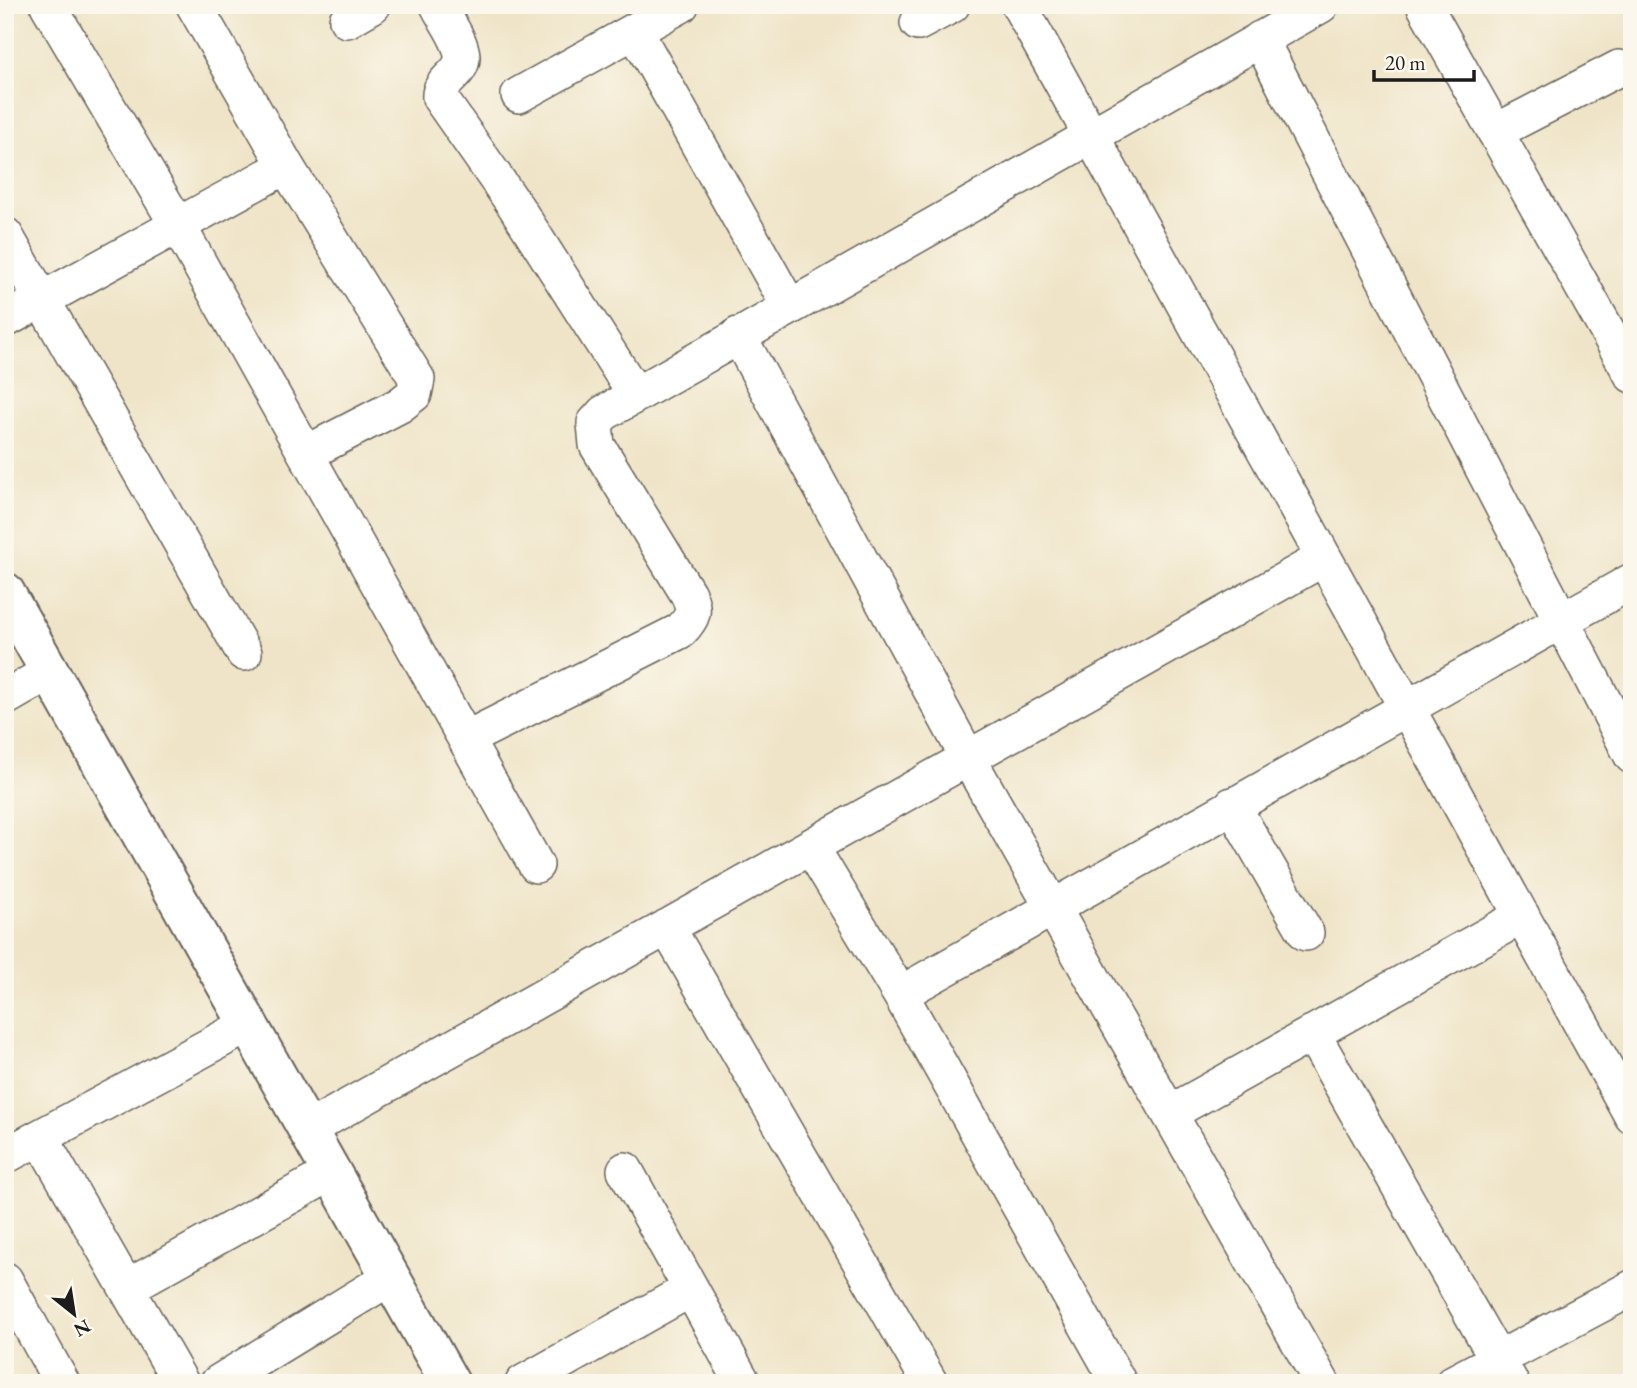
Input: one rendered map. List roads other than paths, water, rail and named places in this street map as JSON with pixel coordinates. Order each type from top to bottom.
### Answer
[{"type":"street","points":[[48,5],[307,453],[468,738],[536,865]]},
{"type":"street","points":[[194,5],[286,166],[417,379],[414,394],[400,405],[307,453]]},
{"type":"street","points":[[438,5],[462,54],[459,70],[443,86],[440,98],[516,207],[635,394]]},
{"type":"street","points":[[519,94],[681,5]]},
{"type":"street","points":[[918,23],[952,5]]},
{"type":"street","points":[[1019,5],[1632,1116]]},
{"type":"street","points":[[468,738],[680,631],[691,620],[694,607],[688,594],[597,445],[595,424],[604,413],[1321,5]]},
{"type":"street","points":[[1423,5],[1495,131],[1620,325],[1632,375]]},
{"type":"street","points":[[635,31],[789,306]]},
{"type":"street","points":[[1260,39],[1632,756]]},
{"type":"street","points":[[1495,131],[1619,68]]},
{"type":"street","points":[[5,320],[286,166]]},
{"type":"street","points":[[5,235],[244,653]]},
{"type":"street","points":[[738,335],[968,758],[1322,1383]]},
{"type":"street","points":[[308,1129],[1324,558]]},
{"type":"street","points":[[900,993],[1560,619],[1632,581]]},
{"type":"street","points":[[5,592],[450,1383]]},
{"type":"street","points":[[5,698],[50,672]]},
{"type":"street","points":[[1231,805],[1306,933]]},
{"type":"street","points":[[811,847],[900,993],[1119,1383]]},
{"type":"street","points":[[1170,1113],[1521,916]]},
{"type":"street","points":[[667,927],[930,1383]]},
{"type":"street","points":[[5,1156],[250,1024]]},
{"type":"street","points":[[1312,1033],[1504,1371]]},
{"type":"street","points":[[40,1137],[181,1383]]},
{"type":"street","points":[[625,1170],[743,1383]]},
{"type":"street","points":[[128,1287],[332,1172]]},
{"type":"street","points":[[218,1383],[391,1277]]},
{"type":"street","points":[[5,1280],[62,1383]]},
{"type":"street","points":[[1453,1383],[1504,1371],[1632,1288]]},
{"type":"street","points":[[523,1383],[691,1289]]}]
